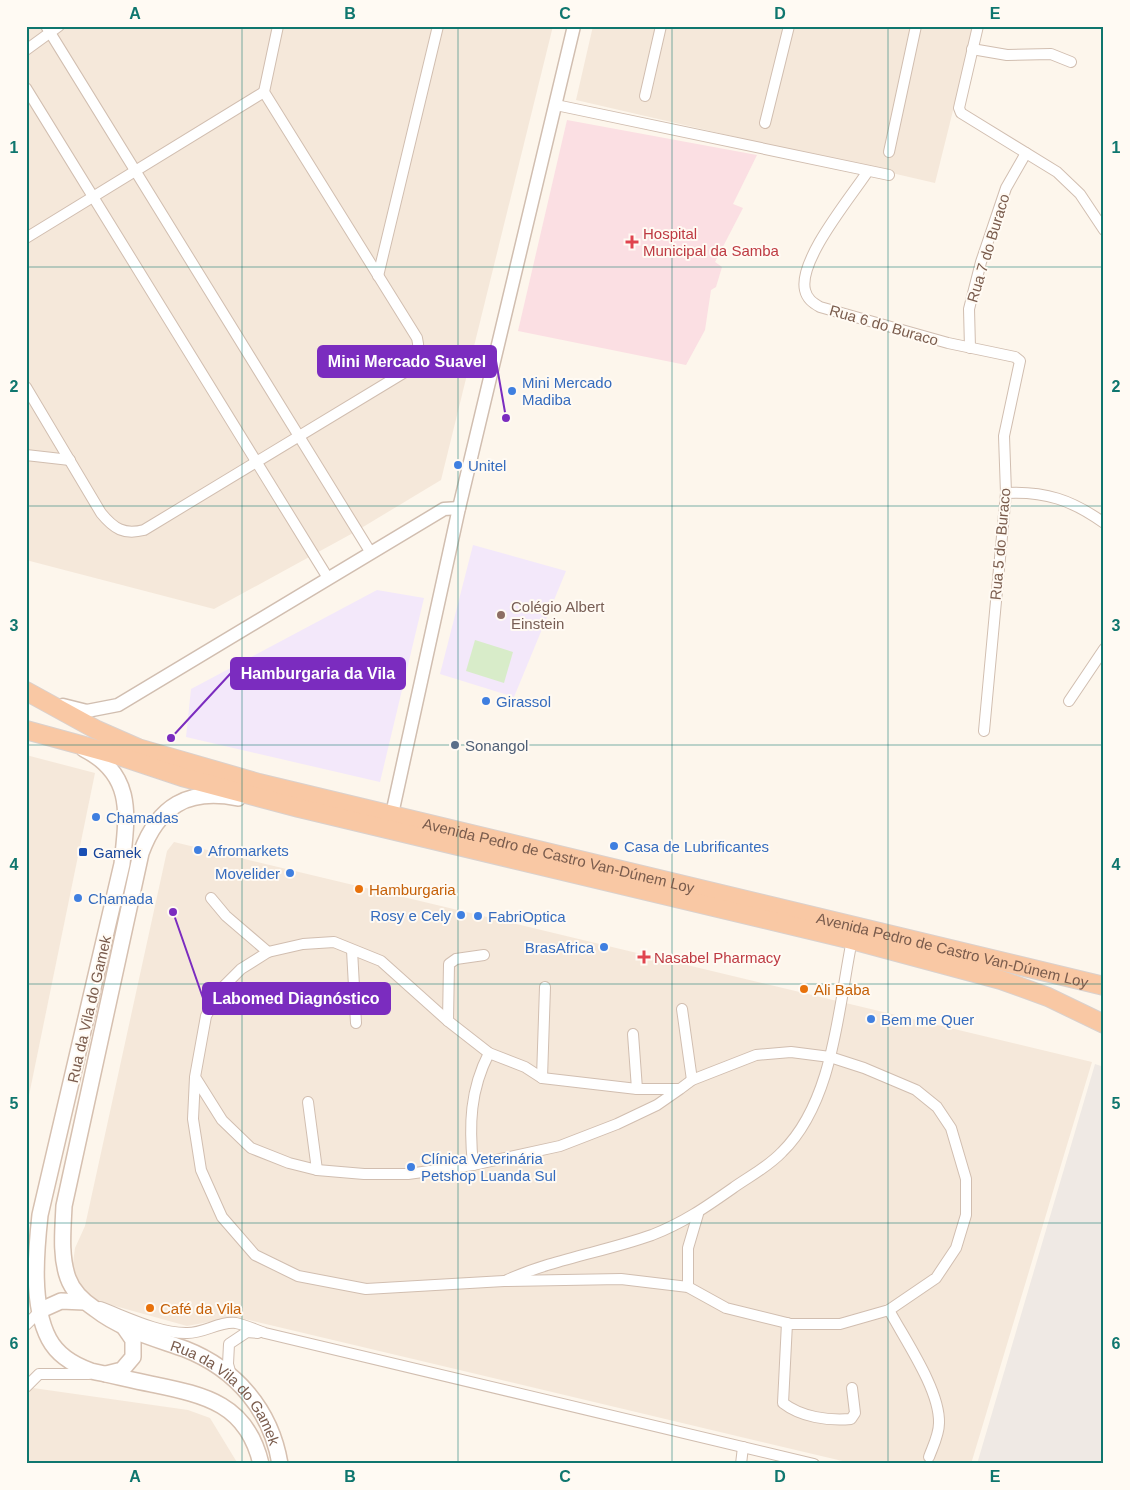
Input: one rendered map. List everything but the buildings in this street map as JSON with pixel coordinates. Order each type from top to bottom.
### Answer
[{"type":"highway","name":"Avenida Pedro de Castro Van-Dúnem Loy","points":[[27,691],[98,730],[138,748],[259,783],[1104,986]]},
{"type":"highway","name":"Avenida Pedro de Castro Van-Dúnem Loy","points":[[26,730],[60,738],[182,777],[259,799],[852,940],[1024,987],[1104,1024]]},
{"type":"main road","name":"Rua da Vila do Gamek","points":[[60,738],[88,750],[110,767],[124,796],[127,810],[122,864],[40,1215],[36,1270],[41,1310],[47,1334],[57,1350],[78,1366],[105,1374],[184,1391],[213,1400],[238,1418],[250,1434],[261,1464]]},
{"type":"main road","name":"Rua da Vila do Gamek","points":[[259,799],[208,795],[193,797],[178,803],[160,817],[147,836],[141,853],[64,1206],[64,1266],[76,1292],[84,1302],[124,1327],[210,1361],[231,1375],[255,1402],[268,1422],[280,1464]]},
{"type":"main road","points":[[41,1310],[61,1302],[84,1302]]},
{"type":"main road","points":[[105,1374],[122,1370],[134,1357],[133,1340],[124,1327]]},
{"type":"street","points":[[26,50],[48,29],[59,26]]},
{"type":"street","points":[[26,387],[110,524],[120,531],[133,533],[144,530],[410,369],[417,360],[420,349],[417,338],[264,92],[278,26]]},
{"type":"street","points":[[378,276],[438,26]]},
{"type":"street","points":[[392,814],[460,508],[574,26]]},
{"type":"street","points":[[645,96],[661,26]]},
{"type":"street","points":[[765,123],[788,26]]},
{"type":"street","points":[[889,152],[916,26]]},
{"type":"street","points":[[978,26],[959,108],[965,118],[1057,172],[1080,194],[1104,230]]},
{"type":"street","points":[[48,29],[371,553]]},
{"type":"street","points":[[972,49],[1007,55],[1051,54],[1071,62]]},
{"type":"street","points":[[26,88],[328,578]]},
{"type":"street","points":[[26,238],[264,92]]},
{"type":"street","points":[[556,105],[889,175]]},
{"type":"street","name":"Rua 7 do Buraco","points":[[970,348],[969,308],[981,262],[1006,188],[1026,153]]},
{"type":"street","name":"Rua 6 do Buraco","points":[[868,171],[813,251],[806,271],[804,289],[808,298],[820,307],[970,348],[1018,359]]},
{"type":"street","name":"Rua 5 do Buraco","points":[[984,731],[1006,493],[1004,436],[1019,372],[1020,361],[1018,359]]},
{"type":"street","points":[[26,455],[70,460]]},
{"type":"street","points":[[1006,493],[1044,493],[1061,499],[1104,523]]},
{"type":"street","points":[[27,691],[61,704],[87,711],[118,705],[444,509],[460,508]]},
{"type":"street","points":[[1069,701],[1104,649]]},
{"type":"street","points":[[211,898],[226,916],[268,952]]},
{"type":"street","points":[[504,1281],[552,1262],[606,1249],[652,1235],[698,1214],[783,1152],[818,1099],[830,1057],[852,940]]},
{"type":"street","points":[[195,1076],[222,1120],[251,1148],[289,1163],[317,1170],[364,1174],[408,1174],[473,1165],[560,1146],[617,1124],[657,1105],[680,1089],[692,1080],[756,1056],[792,1052],[830,1057],[864,1068],[916,1090],[937,1108],[951,1128],[966,1179],[966,1215],[956,1248],[936,1278],[889,1310],[840,1324],[786,1323],[726,1308],[688,1287],[621,1279],[504,1281],[366,1289],[298,1276],[255,1255],[222,1217],[201,1170],[193,1119],[195,1076],[206,1016],[223,987],[241,969],[268,952],[303,944],[334,942],[381,961],[448,1021],[489,1053],[525,1067],[542,1078],[637,1089],[680,1089]]},
{"type":"street","points":[[352,950],[356,1023]]},
{"type":"street","points":[[448,1021],[449,964],[456,959],[484,955]]},
{"type":"street","points":[[542,1078],[545,986]]},
{"type":"street","points":[[682,1009],[692,1080]]},
{"type":"street","points":[[633,1034],[637,1089]]},
{"type":"street","points":[[473,1165],[470,1109],[482,1066],[489,1053]]},
{"type":"street","points":[[308,1102],[317,1170]]},
{"type":"street","points":[[688,1287],[688,1248],[698,1214]]},
{"type":"street","points":[[84,1302],[140,1322],[186,1333],[202,1332],[216,1326],[235,1323],[265,1333],[814,1464]]},
{"type":"street","points":[[26,1325],[41,1310]]},
{"type":"street","points":[[889,1310],[932,1389],[938,1407],[939,1425],[929,1457]]},
{"type":"street","points":[[786,1323],[783,1403],[794,1412],[840,1420],[851,1419],[854,1413],[852,1388]]},
{"type":"street","points":[[231,1375],[228,1364],[229,1344],[248,1332],[265,1333]]},
{"type":"street","points":[[26,1387],[32,1379],[45,1373],[105,1374]]},
{"type":"street","points":[[741,1464],[743,1447]]},
{"type":"shaded area","points":[[26,26],[553,26],[441,480],[353,533],[214,609],[26,560]]},
{"type":"shaded area","points":[[593,26],[974,26],[935,183],[576,100]]},
{"type":"shaded area","name":"Hospital Municipal da Samba","points":[[567,120],[757,155],[733,204],[743,208],[715,262],[722,267],[716,287],[711,290],[705,330],[686,365],[518,331]]},
{"type":"shaded area","name":"Colégio Albert Einstein","points":[[473,545],[566,571],[514,697],[440,674]]},
{"type":"shaded area","points":[[377,590],[424,598],[380,782],[186,737],[191,689]]},
{"type":"shaded area","points":[[26,755],[95,773],[26,1110]]},
{"type":"shaded area","points":[[174,842],[1092,1062],[971,1464],[855,1464],[236,1317],[187,1326],[97,1301],[82,1290],[72,1271],[75,1248],[85,1226],[167,851]]},
{"type":"shaded area","points":[[1095,1064],[1104,1067],[1104,1464],[977,1464]]},
{"type":"shaded area","points":[[26,1387],[188,1410],[210,1418],[238,1464],[26,1464]]},
{"type":"green space","points":[[475,640],[513,652],[504,683],[466,671]]},
{"type":"place","name":"Hospital Municipal da Samba","points":[[632,242]]},
{"type":"place","name":"Mini Mercado Madiba","points":[[512,391]]},
{"type":"place","name":"Mini Mercado Suavel","points":[[506,418]]},
{"type":"place","name":"Unitel","points":[[458,465]]},
{"type":"place","name":"Colégio Albert Einstein","points":[[501,615]]},
{"type":"place","name":"Girassol","points":[[486,701]]},
{"type":"place","name":"Hamburgaria da Vila","points":[[171,738]]},
{"type":"place","name":"Sonangol","points":[[455,745]]},
{"type":"place","name":"Chamadas","points":[[96,817]]},
{"type":"place","name":"Casa de Lubrificantes","points":[[614,846]]},
{"type":"place","name":"Afromarkets","points":[[198,850]]},
{"type":"place","name":"Gamek","points":[[83,852]]},
{"type":"place","name":"Movelider","points":[[290,873]]},
{"type":"place","name":"Hamburgaria","points":[[359,889]]},
{"type":"place","name":"Chamada","points":[[78,898]]},
{"type":"place","name":"Labomed Diagnóstico","points":[[173,912]]},
{"type":"place","name":"Rosy e Cely","points":[[461,915]]},
{"type":"place","name":"FabriOptica","points":[[478,916]]},
{"type":"place","name":"BrasAfrica","points":[[604,947]]},
{"type":"place","name":"Nasabel Pharmacy","points":[[644,957]]},
{"type":"place","name":"Ali Baba","points":[[804,989]]},
{"type":"place","name":"Bem me Quer","points":[[871,1019]]},
{"type":"place","name":"Clínica Veterinária Petshop Luanda Sul","points":[[411,1167]]},
{"type":"place","name":"Café da Vila","points":[[150,1308]]}]
